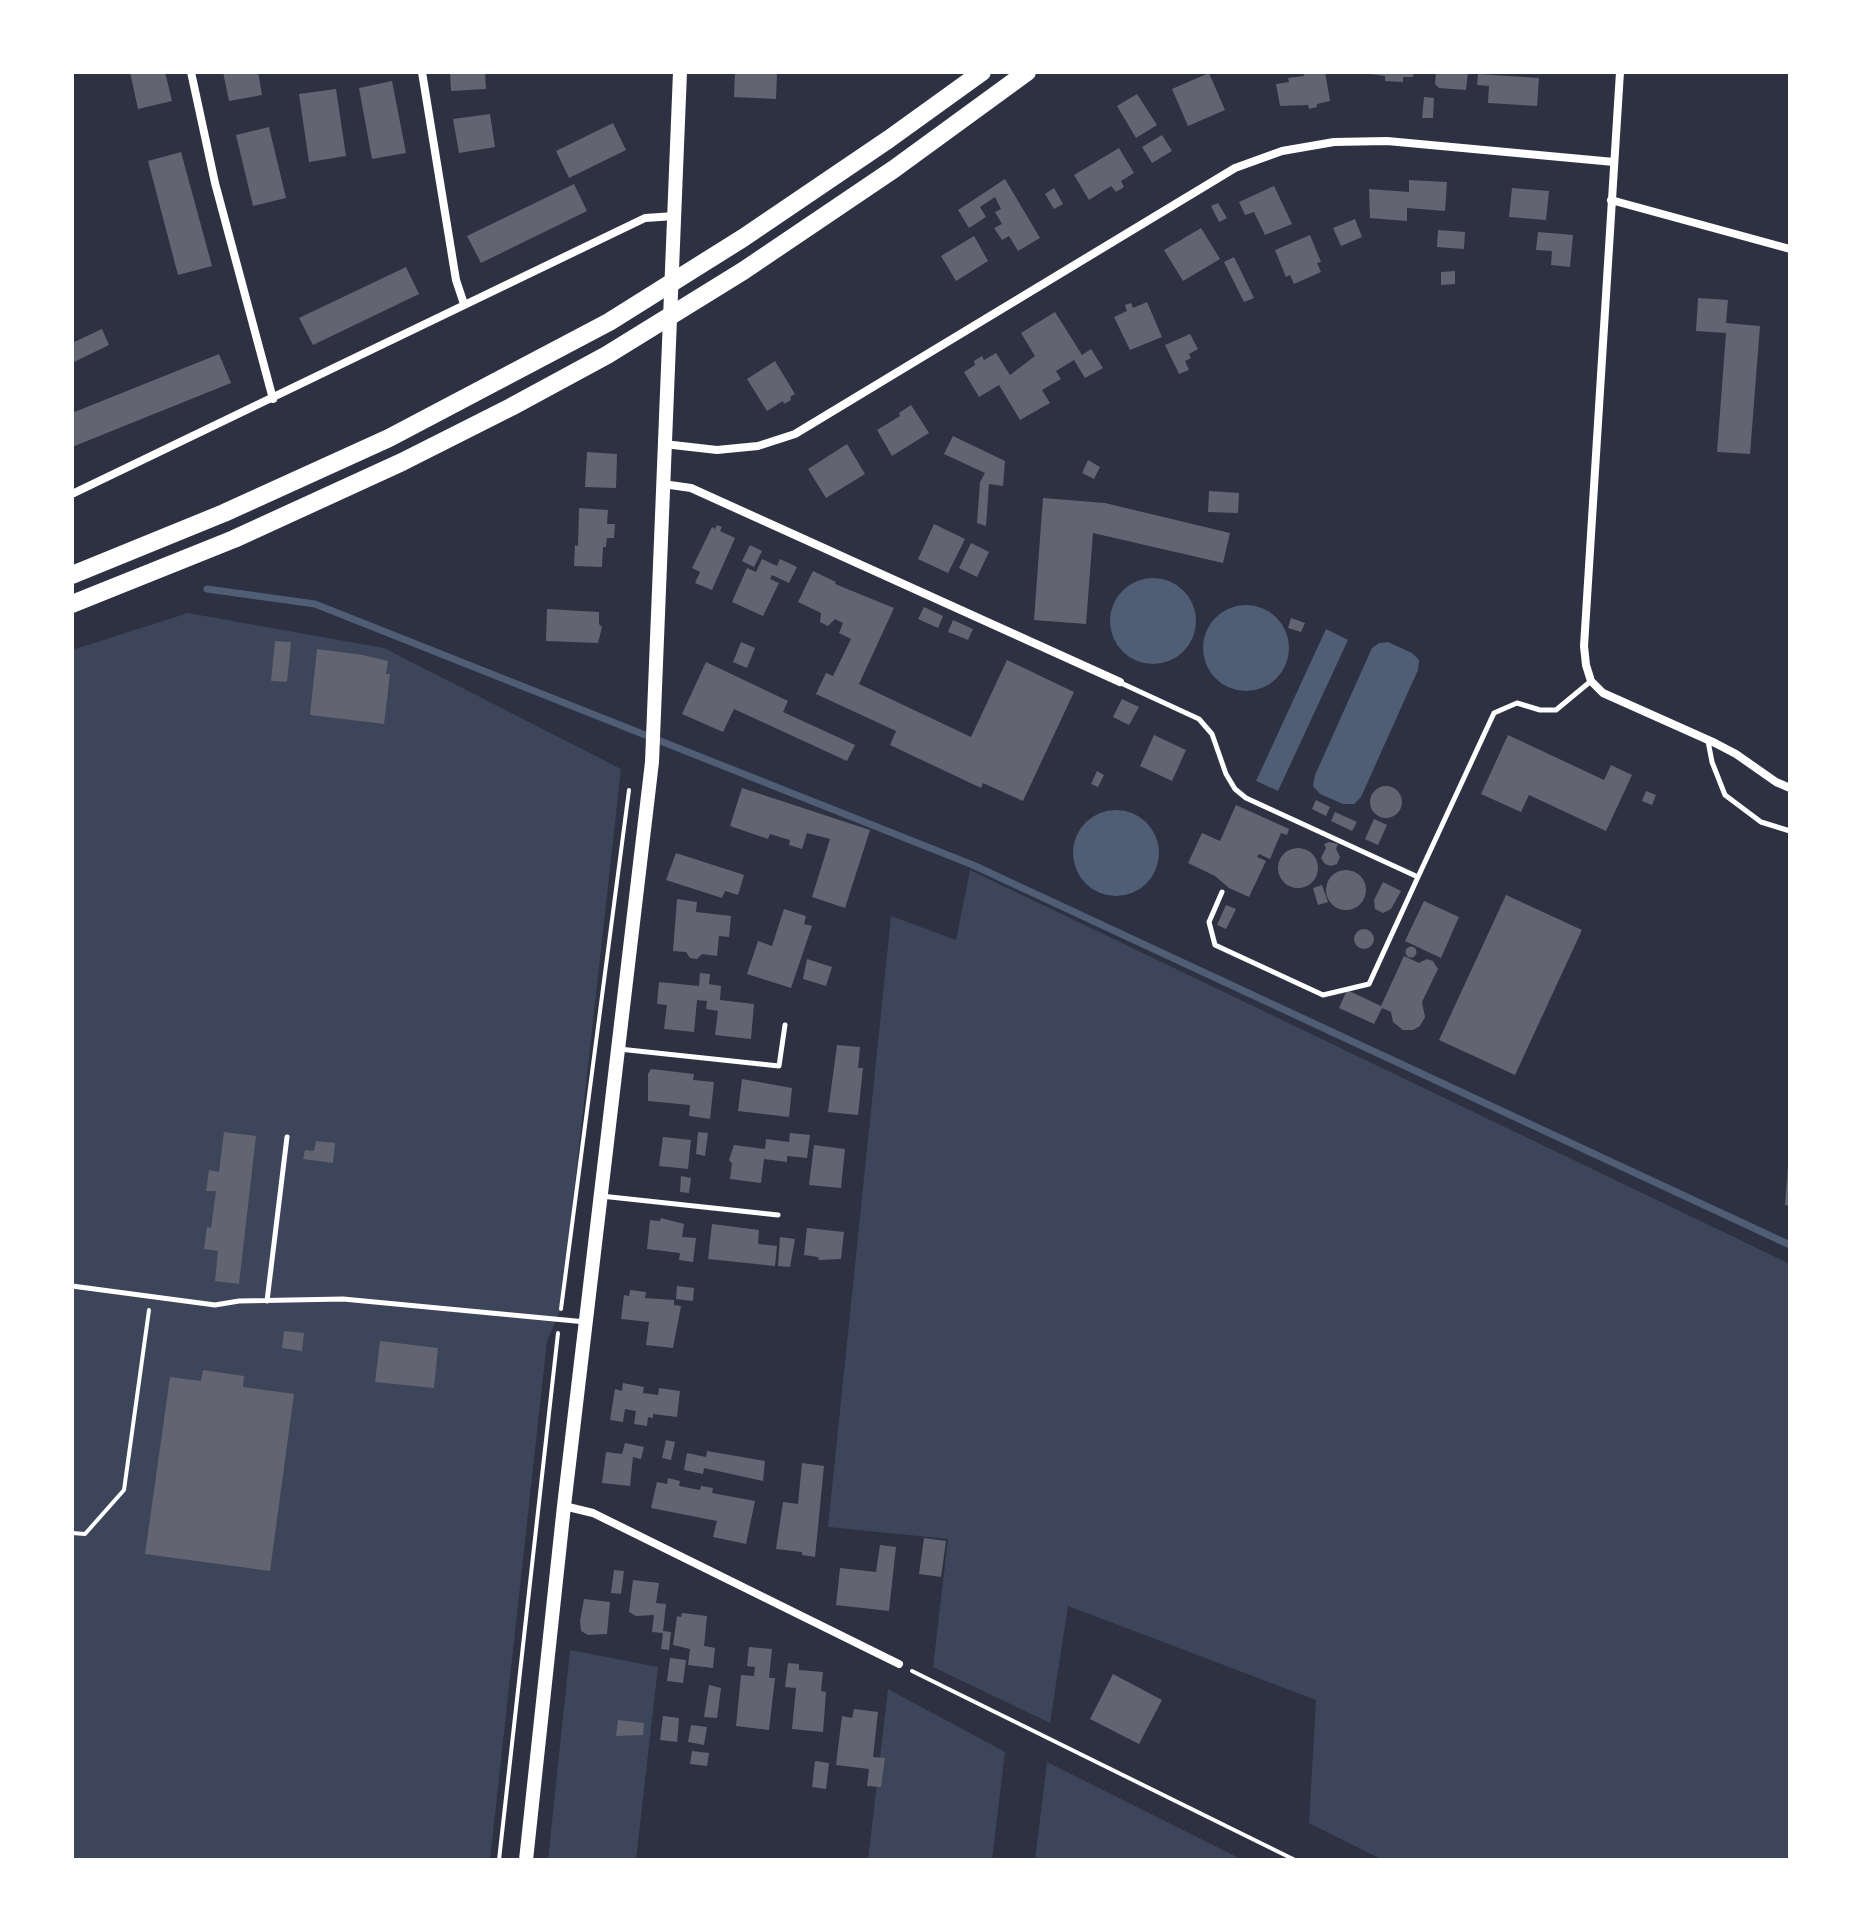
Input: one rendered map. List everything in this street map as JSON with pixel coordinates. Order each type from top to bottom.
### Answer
[{"type":"highway","points":[[72,575],[224,513],[389,438],[609,322],[743,238],[982,72]]},
{"type":"highway","points":[[72,604],[234,539],[402,462],[607,355],[743,271],[894,169],[1027,72]]},
{"type":"street","points":[[191,72],[215,183],[273,399]]},
{"type":"street","points":[[422,72],[456,280],[464,304]]},
{"type":"street","points":[[526,1860],[564,1506],[652,762],[680,72]]},
{"type":"street","points":[[1620,72],[1584,646],[1591,681],[1619,702],[1736,754],[1790,788]]},
{"type":"street","points":[[664,444],[717,450],[758,446],[795,434],[1235,168],[1282,151],[1334,142],[1387,141],[1614,162]]},
{"type":"street","points":[[1611,200],[1790,249]]},
{"type":"street","points":[[72,494],[645,218],[675,216]]},
{"type":"street","points":[[662,484],[691,488],[1120,682]]},
{"type":"street","points":[[564,1506],[593,1513],[899,1664]]},
{"type":"lane","points":[[1222,892],[1209,922],[1215,945],[1323,995],[1369,984],[1494,713],[1517,703],[1540,710],[1556,710],[1591,681]]},
{"type":"lane","points":[[1120,682],[1199,719],[1212,734],[1226,774],[1235,789],[1246,798],[1418,877]]},
{"type":"lane","points":[[1708,740],[1712,762],[1725,795],[1761,822],[1790,831]]},
{"type":"lane","points":[[618,1049],[779,1066],[785,1025]]},
{"type":"lane","points":[[267,1301],[287,1137]]},
{"type":"lane","points":[[600,1196],[778,1215]]},
{"type":"lane","points":[[72,1286],[215,1305],[343,1299],[587,1322]]},
{"type":"path","points":[[72,1533],[85,1534],[124,1490],[151,1295]]},
{"type":"path","points":[[899,1664],[1295,1860]]},
{"type":"shaded area","points":[[1153,578],[1170,581],[1184,590],[1193,604],[1196,621],[1193,638],[1184,652],[1170,661],[1153,664],[1136,661],[1122,652],[1113,638],[1110,621],[1113,604],[1122,590],[1136,581]]},
{"type":"shaded area","points":[[1246,605],[1263,608],[1277,617],[1286,631],[1289,648],[1286,665],[1277,679],[1263,688],[1246,691],[1229,688],[1215,679],[1206,665],[1203,648],[1206,631],[1215,617],[1229,608]]},
{"type":"shaded area","points":[[188,613],[384,648],[621,769],[561,1309],[547,1341],[490,1860],[72,1860],[72,650]]},
{"type":"shaded area","points":[[1326,629],[1348,640],[1278,791],[1256,781]]},
{"type":"shaded area","points":[[1388,642],[1412,653],[1419,660],[1418,670],[1361,797],[1354,804],[1343,804],[1320,794],[1313,786],[1315,775],[1372,648]]},
{"type":"shaded area","points":[[1108,810],[1124,810],[1147,822],[1156,836],[1159,853],[1156,870],[1147,884],[1124,896],[1108,896],[1092,889],[1080,877],[1073,861],[1073,845],[1080,829],[1092,817]]},
{"type":"shaded area","points":[[970,870],[1790,1264],[1790,1860],[1383,1860],[1309,1823],[1316,1700],[1068,1606],[1050,1723],[933,1667],[948,1539],[828,1527],[891,916],[956,940]]},
{"type":"shaded area","points":[[570,1650],[658,1667],[636,1860],[548,1860]]},
{"type":"shaded area","points":[[888,1689],[1005,1752],[992,1860],[868,1860]]},
{"type":"shaded area","points":[[1047,1762],[1243,1860],[1035,1860]]},
{"type":"building","points":[[130,72],[165,72],[172,101],[138,109]]},
{"type":"building","points":[[223,72],[258,72],[262,95],[229,101]]},
{"type":"building","points":[[450,72],[485,72],[486,89],[451,91]]},
{"type":"building","points":[[735,72],[777,72],[776,99],[734,97]]},
{"type":"building","points":[[1303,72],[1325,72],[1330,101],[1309,109],[1308,105],[1280,106],[1276,84],[1289,82],[1288,78],[1304,76]]},
{"type":"building","points":[[1370,72],[1414,72],[1413,77],[1403,77],[1403,82],[1385,81],[1385,76]]},
{"type":"building","points":[[1436,72],[1468,72],[1466,90],[1439,88],[1435,84]]},
{"type":"building","points":[[1209,73],[1225,110],[1188,126],[1172,89]]},
{"type":"building","points":[[1478,74],[1539,78],[1537,106],[1488,103],[1489,86],[1477,85]]},
{"type":"building","points":[[392,81],[406,153],[372,159],[359,88]]},
{"type":"building","points":[[336,89],[346,156],[309,162],[299,94]]},
{"type":"building","points":[[1137,94],[1157,125],[1136,138],[1117,106]]},
{"type":"building","points":[[1424,97],[1434,98],[1433,118],[1422,118]]},
{"type":"building","points":[[490,114],[495,147],[459,153],[453,119]]},
{"type":"building","points":[[613,123],[626,150],[569,178],[556,151]]},
{"type":"building","points":[[269,127],[286,198],[253,206],[236,135]]},
{"type":"building","points":[[1162,135],[1172,151],[1152,163],[1142,147]]},
{"type":"building","points":[[1119,148],[1134,173],[1121,181],[1124,187],[1116,192],[1111,186],[1089,200],[1074,175]]},
{"type":"building","points":[[181,152],[212,266],[178,275],[148,161]]},
{"type":"building","points":[[1005,179],[1040,238],[1018,251],[1009,236],[1002,240],[994,228],[1002,224],[995,212],[1001,209],[995,197],[980,207],[986,217],[969,228],[958,210]]},
{"type":"building","points":[[1409,180],[1447,182],[1445,211],[1407,208],[1407,221],[1370,218],[1369,189],[1409,192]]},
{"type":"building","points":[[574,184],[587,211],[481,263],[467,236]]},
{"type":"building","points":[[1274,186],[1292,224],[1265,235],[1254,212],[1245,215],[1239,202]]},
{"type":"building","points":[[1054,188],[1063,204],[1054,209],[1045,194]]},
{"type":"building","points":[[1512,188],[1549,191],[1546,220],[1509,217]]},
{"type":"building","points":[[1218,203],[1227,218],[1219,222],[1211,206]]},
{"type":"building","points":[[1355,219],[1362,237],[1341,246],[1333,228]]},
{"type":"building","points":[[1201,228],[1220,259],[1183,281],[1164,250]]},
{"type":"building","points":[[1438,230],[1465,232],[1464,249],[1437,247]]},
{"type":"building","points":[[1538,232],[1573,235],[1570,267],[1551,265],[1552,251],[1536,250]]},
{"type":"building","points":[[1310,235],[1321,262],[1317,263],[1321,272],[1294,284],[1290,275],[1286,277],[1275,250]]},
{"type":"building","points":[[974,236],[988,261],[956,281],[941,256]]},
{"type":"building","points":[[1234,257],[1254,298],[1244,302],[1224,262]]},
{"type":"building","points":[[406,267],[419,294],[313,345],[299,318]]},
{"type":"building","points":[[1455,271],[1455,284],[1441,285],[1441,272]]},
{"type":"building","points":[[1698,298],[1728,300],[1726,323],[1760,326],[1750,454],[1717,452],[1726,333],[1696,331]]},
{"type":"building","points":[[1147,302],[1162,337],[1130,350],[1114,317],[1127,311],[1125,305],[1131,303],[1133,308]]},
{"type":"building","points":[[1055,312],[1082,355],[1091,349],[1103,368],[1085,378],[1074,360],[1056,371],[1061,379],[1042,390],[1050,403],[1020,420],[999,385],[979,397],[964,372],[982,356],[984,360],[996,353],[1010,375],[1035,356],[1021,333]]},
{"type":"building","points":[[102,329],[109,345],[72,363],[72,343]]},
{"type":"building","points":[[1190,334],[1198,349],[1189,354],[1191,358],[1185,361],[1189,370],[1179,374],[1165,345]]},
{"type":"building","points":[[219,354],[231,383],[72,447],[72,413]]},
{"type":"building","points":[[775,361],[795,394],[790,397],[791,400],[784,404],[783,401],[767,411],[747,379]]},
{"type":"building","points":[[911,405],[929,433],[892,456],[877,430]]},
{"type":"building","points":[[953,436],[1005,461],[1003,486],[989,484],[986,526],[977,523],[980,482],[985,473],[944,454]]},
{"type":"building","points":[[847,444],[865,474],[826,498],[808,469]]},
{"type":"building","points":[[587,452],[617,454],[616,488],[585,487]]},
{"type":"building","points":[[1088,460],[1100,467],[1094,479],[1082,473]]},
{"type":"building","points":[[1209,491],[1239,493],[1238,513],[1208,512]]},
{"type":"building","points":[[1043,498],[1105,503],[1230,533],[1223,563],[1093,533],[1086,624],[1034,620]]},
{"type":"building","points":[[579,508],[608,510],[607,524],[615,524],[614,538],[607,538],[606,547],[603,547],[602,567],[574,566]]},
{"type":"building","points":[[934,524],[965,539],[948,573],[918,559]]},
{"type":"building","points":[[717,525],[722,527],[720,531],[735,538],[712,590],[695,583],[700,572],[692,568],[712,527],[715,529]]},
{"type":"building","points":[[971,543],[989,552],[977,577],[959,568]]},
{"type":"building","points":[[750,545],[762,551],[754,567],[742,561]]},
{"type":"building","points":[[762,559],[777,566],[780,559],[797,567],[789,583],[772,575],[770,579],[779,583],[763,616],[732,602],[747,568],[756,572]]},
{"type":"building","points":[[813,571],[835,584],[894,608],[859,684],[971,737],[1007,660],[1074,692],[1023,801],[983,783],[981,788],[890,745],[896,731],[816,694],[826,673],[833,676],[851,639],[839,633],[843,623],[835,619],[828,626],[820,622],[821,613],[798,602]]},
{"type":"building","points":[[924,607],[943,616],[938,628],[918,619]]},
{"type":"building","points":[[547,609],[599,612],[602,627],[598,643],[546,641]]},
{"type":"building","points":[[1291,618],[1305,623],[1301,632],[1288,628]]},
{"type":"building","points":[[953,620],[973,629],[968,640],[948,632]]},
{"type":"building","points":[[275,641],[291,642],[287,682],[271,681]]},
{"type":"building","points":[[741,642],[755,648],[747,668],[733,662]]},
{"type":"building","points":[[317,649],[388,661],[386,674],[390,674],[384,724],[310,715]]},
{"type":"building","points":[[706,662],[788,701],[783,712],[855,745],[847,761],[734,709],[723,732],[682,714]]},
{"type":"building","points":[[1122,699],[1139,707],[1129,725],[1113,717]]},
{"type":"building","points":[[1154,735],[1186,750],[1172,781],[1140,766]]},
{"type":"building","points":[[1508,735],[1604,780],[1611,765],[1632,775],[1606,831],[1529,795],[1521,812],[1481,794]]},
{"type":"building","points":[[1097,771],[1104,775],[1098,787],[1091,784]]},
{"type":"building","points":[[1386,786],[1397,791],[1402,802],[1397,813],[1386,818],[1375,813],[1370,802],[1375,791]]},
{"type":"building","points":[[742,788],[870,830],[845,908],[812,897],[830,839],[807,833],[802,849],[789,845],[790,840],[770,834],[768,839],[730,826]]},
{"type":"building","points":[[1646,791],[1656,795],[1652,805],[1642,801]]},
{"type":"building","points":[[1316,800],[1330,807],[1326,816],[1312,809]]},
{"type":"building","points":[[1236,805],[1289,829],[1287,835],[1281,833],[1270,859],[1259,854],[1257,857],[1266,861],[1249,897],[1188,863],[1202,833],[1220,841]]},
{"type":"building","points":[[1335,812],[1357,822],[1352,831],[1331,821]]},
{"type":"building","points":[[1374,819],[1387,825],[1378,845],[1365,839]]},
{"type":"building","points":[[1324,844],[1338,844],[1336,849],[1340,857],[1337,864],[1331,866],[1321,858],[1326,848]]},
{"type":"building","points":[[1298,848],[1312,854],[1318,868],[1312,882],[1298,888],[1284,882],[1278,868],[1284,854]]},
{"type":"building","points":[[676,853],[744,875],[738,895],[725,891],[722,898],[666,880]]},
{"type":"building","points":[[1346,870],[1360,876],[1366,890],[1360,904],[1346,910],[1332,904],[1326,890],[1332,876]]},
{"type":"building","points":[[1383,882],[1401,891],[1391,909],[1383,913],[1375,909],[1374,900]]},
{"type":"building","points":[[1322,885],[1328,902],[1318,905],[1313,888]]},
{"type":"building","points":[[1506,895],[1582,930],[1515,1075],[1439,1040]]},
{"type":"building","points":[[677,899],[697,902],[696,912],[731,916],[729,937],[719,936],[717,956],[702,954],[697,959],[690,958],[686,952],[673,951]]},
{"type":"building","points":[[1424,901],[1459,917],[1441,958],[1405,941]]},
{"type":"building","points":[[1226,905],[1236,909],[1226,929],[1217,925]]},
{"type":"building","points":[[784,909],[806,916],[804,924],[812,926],[791,988],[747,974],[758,941],[772,946]]},
{"type":"building","points":[[1364,929],[1371,932],[1374,939],[1371,946],[1364,949],[1357,946],[1354,939],[1357,932]]},
{"type":"building","points":[[1411,946],[1417,952],[1411,958],[1405,952]]},
{"type":"building","points":[[1404,956],[1419,963],[1427,959],[1433,961],[1438,969],[1422,1002],[1425,1017],[1420,1026],[1403,1030],[1393,1022],[1391,1012],[1382,1008],[1374,1024],[1339,1008],[1347,990],[1381,1006]]},
{"type":"building","points":[[807,959],[832,967],[826,986],[803,979]]},
{"type":"building","points":[[700,973],[710,974],[709,984],[721,986],[720,1000],[754,1004],[751,1039],[715,1035],[718,1011],[706,1009],[707,1001],[697,1000],[694,1032],[664,1029],[667,1005],[657,1004],[659,982],[699,986]]},
{"type":"building","points":[[837,1045],[860,1047],[858,1068],[863,1068],[858,1115],[828,1112]]},
{"type":"building","points":[[651,1069],[694,1074],[693,1080],[714,1082],[710,1119],[689,1116],[690,1105],[648,1101],[648,1074]]},
{"type":"building","points":[[742,1079],[792,1088],[789,1117],[738,1111]]},
{"type":"building","points":[[224,1132],[256,1136],[239,1284],[215,1281],[218,1251],[204,1249],[207,1227],[211,1228],[216,1191],[206,1191],[209,1170],[219,1172]]},
{"type":"building","points":[[698,1132],[708,1133],[705,1156],[696,1154]]},
{"type":"building","points":[[790,1133],[810,1135],[807,1158],[787,1156],[787,1162],[764,1159],[761,1183],[730,1179],[732,1163],[729,1160],[734,1145],[765,1149],[766,1139],[789,1142]]},
{"type":"building","points":[[663,1137],[691,1140],[688,1169],[659,1166]]},
{"type":"building","points":[[316,1141],[335,1143],[333,1163],[303,1159],[305,1150],[314,1151]]},
{"type":"building","points":[[814,1145],[845,1149],[841,1188],[809,1185]]},
{"type":"building","points":[[1790,1166],[1790,1206],[1785,1205]]},
{"type":"building","points":[[681,1176],[691,1178],[689,1193],[680,1192]]},
{"type":"building","points":[[661,1218],[684,1224],[682,1237],[696,1238],[693,1262],[679,1260],[680,1253],[647,1249],[650,1220],[660,1221]]},
{"type":"building","points":[[712,1224],[759,1230],[758,1244],[777,1246],[775,1266],[708,1259]]},
{"type":"building","points":[[807,1228],[844,1232],[841,1259],[819,1260],[818,1257],[804,1255]]},
{"type":"building","points":[[780,1237],[795,1239],[790,1267],[778,1266]]},
{"type":"building","points":[[677,1286],[694,1288],[693,1301],[676,1299]]},
{"type":"building","points":[[630,1290],[646,1292],[645,1298],[674,1300],[674,1305],[681,1306],[673,1348],[646,1345],[649,1322],[621,1319],[624,1295],[629,1296]]},
{"type":"building","points":[[284,1331],[304,1333],[302,1351],[282,1348]]},
{"type":"building","points":[[380,1341],[438,1348],[434,1388],[375,1382]]},
{"type":"building","points":[[203,1370],[244,1376],[243,1387],[294,1394],[270,1571],[145,1554],[170,1377],[201,1381]]},
{"type":"building","points":[[623,1383],[644,1387],[643,1393],[658,1395],[659,1388],[680,1391],[677,1417],[653,1414],[653,1418],[648,1417],[647,1426],[634,1424],[636,1411],[625,1409],[623,1422],[610,1420],[615,1389],[622,1391]]},
{"type":"building","points":[[666,1440],[675,1442],[671,1460],[662,1458]]},
{"type":"building","points":[[625,1443],[644,1447],[641,1459],[633,1457],[630,1486],[602,1483],[606,1452],[622,1454]]},
{"type":"building","points":[[707,1451],[765,1461],[763,1481],[704,1468],[703,1474],[684,1470],[687,1453],[706,1457]]},
{"type":"building","points":[[802,1463],[824,1466],[815,1557],[776,1549],[783,1502],[798,1504]]},
{"type":"building","points":[[668,1478],[680,1481],[679,1486],[700,1490],[701,1486],[713,1488],[712,1493],[755,1501],[746,1544],[713,1537],[717,1521],[651,1508],[657,1482],[667,1484]]},
{"type":"building","points":[[924,1538],[946,1541],[941,1577],[919,1574]]},
{"type":"building","points":[[880,1545],[896,1547],[889,1611],[836,1605],[840,1568],[876,1572]]},
{"type":"building","points":[[614,1570],[624,1571],[621,1594],[611,1593]]},
{"type":"building","points":[[633,1580],[659,1583],[656,1603],[666,1604],[663,1631],[671,1632],[669,1650],[661,1649],[663,1633],[652,1632],[654,1615],[636,1616],[629,1612]]},
{"type":"building","points":[[584,1599],[610,1602],[607,1634],[588,1635],[581,1631]]},
{"type":"building","points":[[682,1613],[707,1616],[704,1646],[715,1648],[713,1668],[688,1665],[690,1649],[673,1645],[677,1616],[681,1617]]},
{"type":"building","points":[[749,1647],[772,1649],[769,1678],[775,1678],[769,1730],[736,1726],[741,1675],[754,1676],[755,1667],[747,1666]]},
{"type":"building","points":[[670,1658],[686,1660],[683,1683],[667,1681]]},
{"type":"building","points":[[788,1663],[799,1664],[799,1670],[823,1672],[821,1691],[826,1692],[823,1732],[792,1729],[796,1688],[785,1687]]},
{"type":"building","points":[[1113,1674],[1162,1700],[1139,1744],[1090,1719]]},
{"type":"building","points":[[709,1685],[721,1688],[717,1718],[704,1717]]},
{"type":"building","points":[[854,1709],[878,1712],[873,1757],[885,1758],[881,1787],[867,1786],[869,1769],[836,1765],[842,1716],[852,1718]]},
{"type":"building","points":[[663,1716],[679,1718],[677,1742],[660,1740]]},
{"type":"building","points":[[618,1720],[644,1723],[643,1735],[616,1736]]},
{"type":"building","points":[[691,1725],[707,1727],[704,1745],[688,1742]]},
{"type":"building","points":[[692,1751],[709,1753],[707,1766],[690,1764]]},
{"type":"building","points":[[815,1761],[829,1763],[826,1789],[812,1787]]},
{"type":"waterway","points":[[207,589],[315,604],[973,865],[1790,1245]]}]
